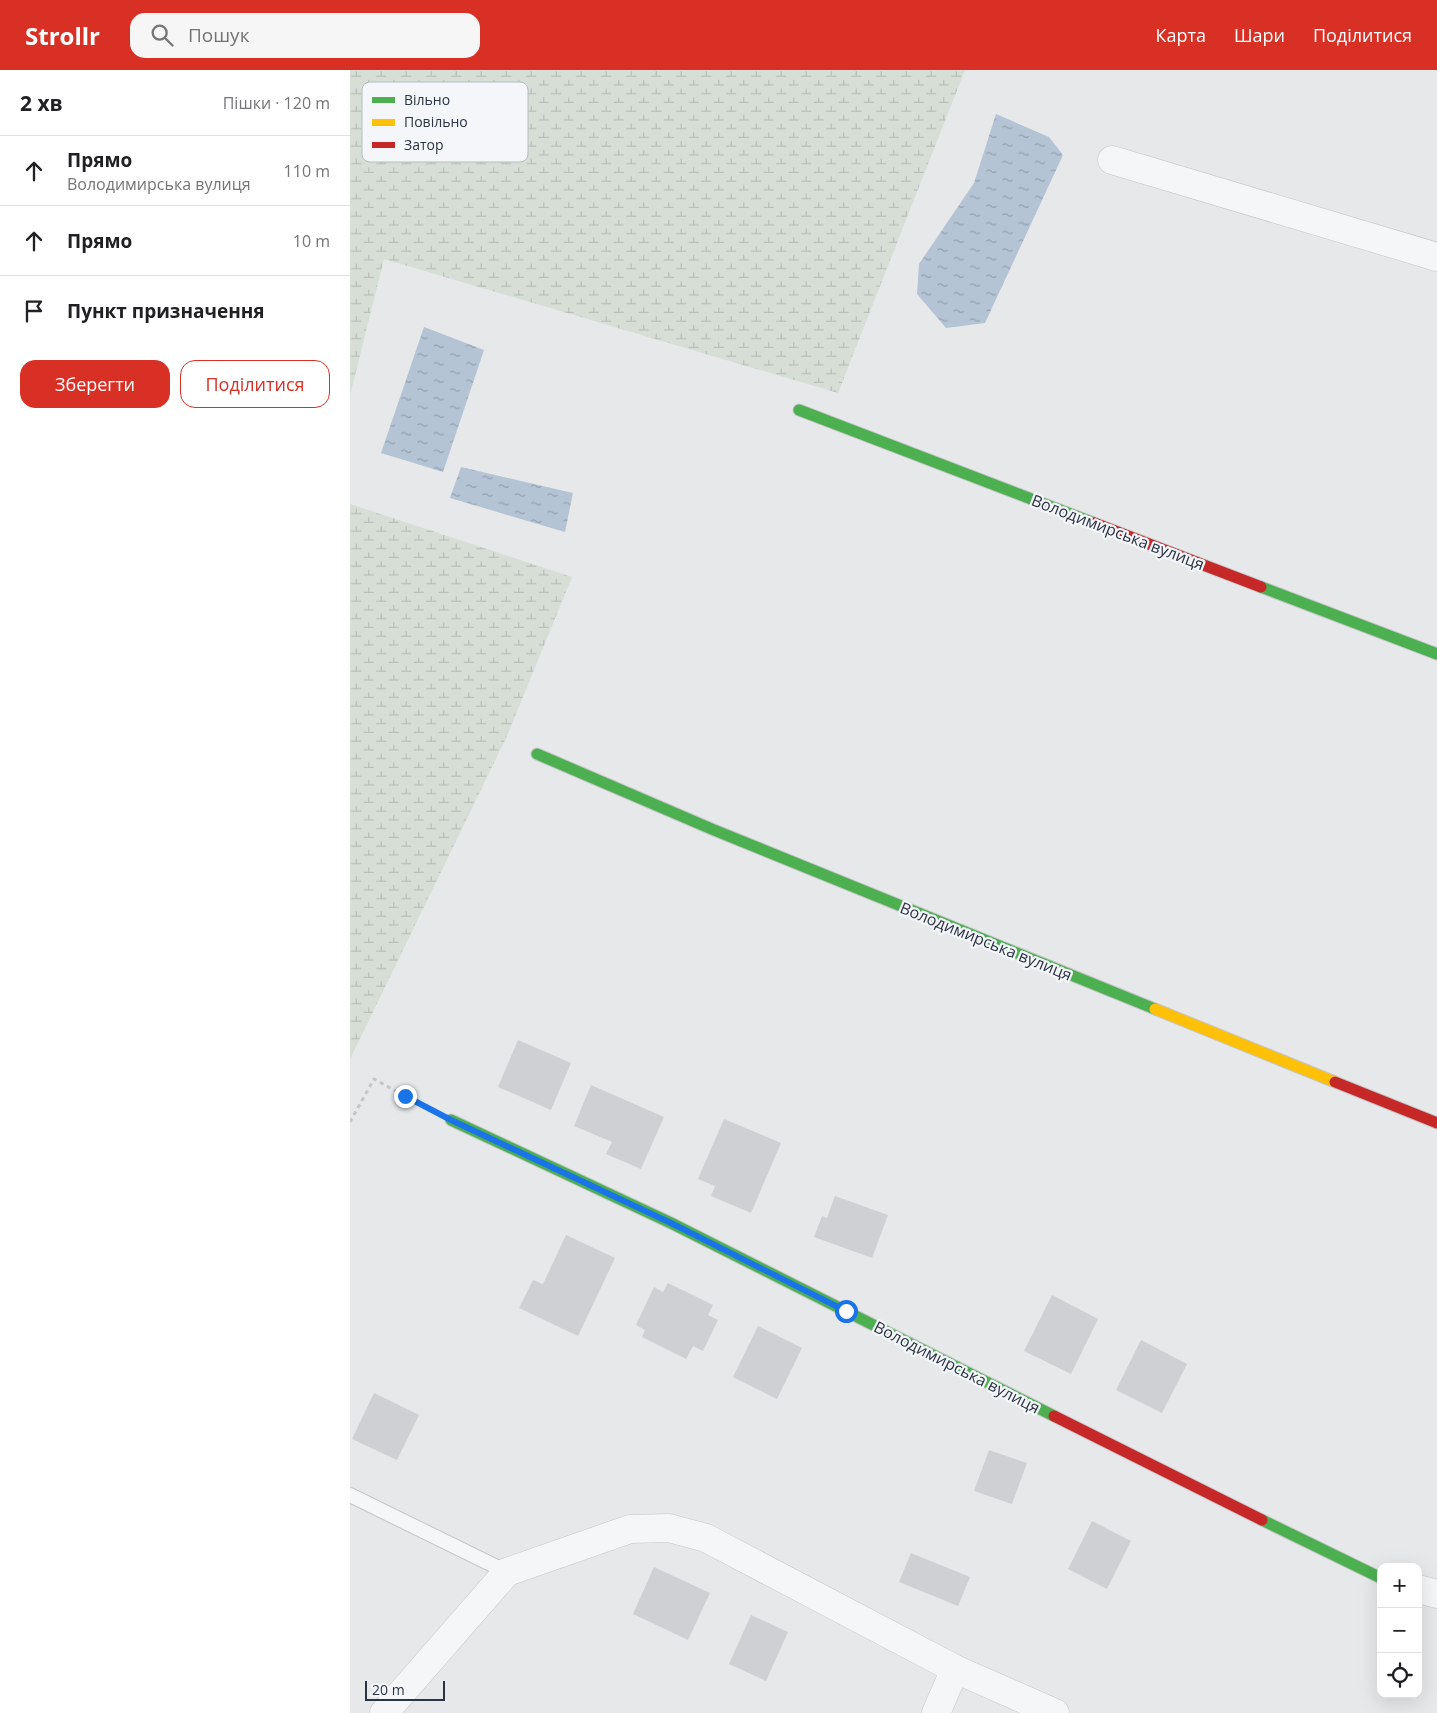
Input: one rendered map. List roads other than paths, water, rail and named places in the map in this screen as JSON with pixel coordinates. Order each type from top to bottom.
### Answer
[{"type":"street","points":[[1112,160],[1437,257]]},
{"type":"street","name":"Володимирська вулиця","points":[[799,410],[1437,654]]},
{"type":"street","name":"Володимирська вулиця","points":[[537,754],[714,830],[1437,1123]]},
{"type":"street","name":"Володимирська вулиця","points":[[451,1120],[671,1223],[1353,1566],[1377,1576]]},
{"type":"street","points":[[384,1713],[508,1572],[630,1529],[669,1528],[706,1538],[955,1669],[1055,1713]]},
{"type":"street","points":[[1422,1589],[1437,1594]]},
{"type":"street","points":[[936,1713],[955,1669]]},
{"type":"lane","points":[[350,1496],[508,1572]]},
{"type":"water","points":[[996,114],[1049,137],[1063,155],[985,323],[946,328],[917,294],[919,264],[974,183]]},
{"type":"water","points":[[424,327],[484,350],[443,472],[381,453]]},
{"type":"water","points":[[461,467],[573,493],[565,532],[450,498]]}]
